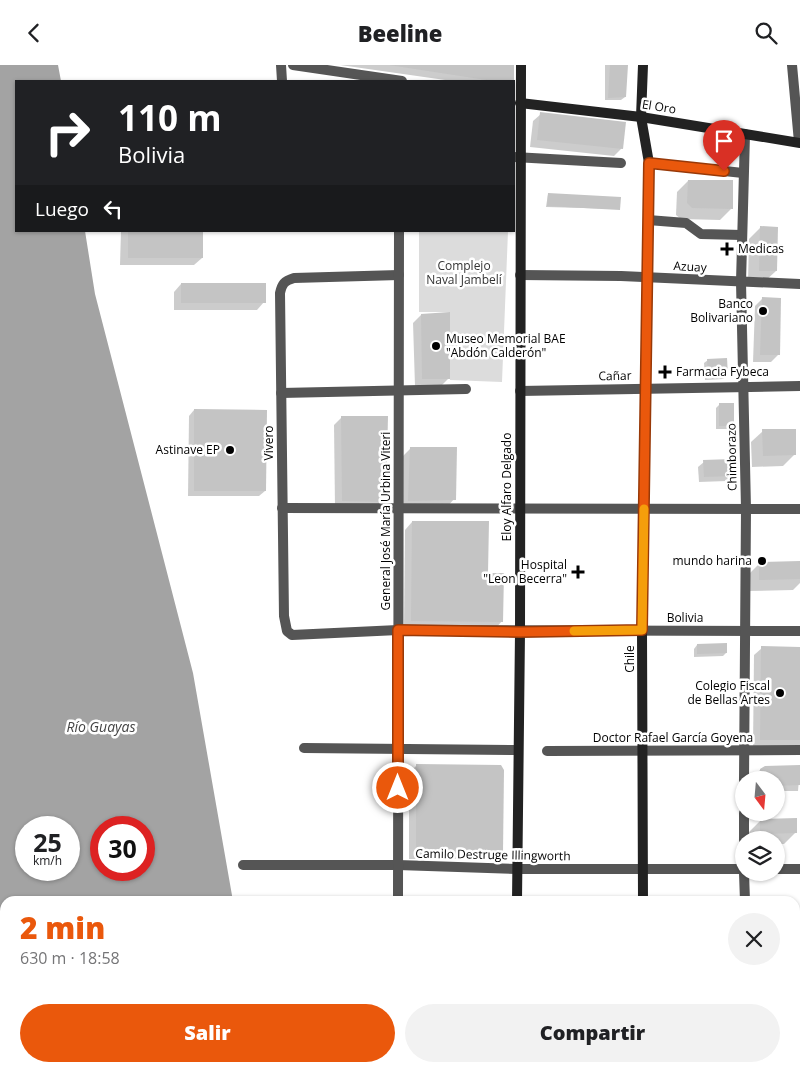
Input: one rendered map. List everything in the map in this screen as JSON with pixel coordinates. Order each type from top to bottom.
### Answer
[{"type":"main road","name":"Eloy Alfaro Delgado","points":[[517,896],[520,632],[520,275],[517,102],[521,65]]},
{"type":"main road","name":"Chile","points":[[643,65],[641,117],[649,163],[642,630],[643,896]]},
{"type":"main road","name":"El Oro","points":[[517,102],[641,117],[800,142]]},
{"type":"street","points":[[281,65],[282,80]]},
{"type":"street","points":[[292,65],[393,80]]},
{"type":"street","points":[[792,65],[800,142]]},
{"type":"street","name":"Chimborazo","points":[[744,771],[746,509],[741,282],[745,134]]},
{"type":"street","points":[[517,157],[622,163]]},
{"type":"street","points":[[649,163],[743,173]]},
{"type":"street","points":[[648,220],[686,223],[700,234],[742,235]]},
{"type":"street","name":"General José María Urbina Viteri","points":[[398,896],[399,232]]},
{"type":"street","name":"Vivero","points":[[284,616],[280,293],[286,281],[294,279],[399,275]]},
{"type":"street","name":"Azuay","points":[[520,275],[800,284]]},
{"type":"street","name":"Cañar","points":[[520,391],[800,386]]},
{"type":"street","points":[[281,393],[466,389]]},
{"type":"street","points":[[282,509],[800,509]]},
{"type":"street","name":"Bolivia","points":[[284,616],[287,631],[292,635],[398,630],[520,632],[642,630],[800,631]]},
{"type":"street","points":[[304,748],[518,750]]},
{"type":"street","name":"Doctor Rafael García Goyena","points":[[546,751],[800,750]]},
{"type":"street","name":"Camilo Destruge Illingworth","points":[[243,865],[398,865],[517,869],[735,869]]},
{"type":"street","points":[[785,869],[800,869]]},
{"type":"street","points":[[744,881],[745,896]]},
{"type":"green space","name":"Complejo Naval Jambelí","points":[[419,232],[508,232],[502,382],[450,380],[450,312],[419,312]]},
{"type":"water","name":"Río Guayas","points":[[0,65],[58,65],[61,80],[15,80],[15,232],[85,232],[95,294],[193,673],[232,896],[0,896]]},
{"type":"building","points":[[389,65],[514,65],[514,80],[486,80]]},
{"type":"building","points":[[610,65],[628,65],[626,97],[608,98]]},
{"type":"building","points":[[540,112],[626,122],[623,149],[537,140]]},
{"type":"building","points":[[688,180],[733,180],[733,209],[692,208],[687,203]]},
{"type":"building","points":[[548,193],[621,197],[620,210],[547,206]]},
{"type":"building","points":[[760,226],[778,227],[777,271],[759,271]]},
{"type":"building","points":[[128,232],[203,232],[203,258],[128,258]]},
{"type":"building","points":[[181,283],[266,283],[266,303],[181,303]]},
{"type":"building","points":[[762,297],[781,298],[780,355],[760,355]]},
{"type":"building","name":"Museo Memorial BAE \"Abdón Calderón\"","points":[[450,312],[450,379],[422,379],[421,314]]},
{"type":"building","points":[[727,358],[728,376],[708,377],[707,359]]},
{"type":"building","points":[[719,403],[734,403],[734,426],[719,426]]},
{"type":"building","name":"Astinave EP","points":[[194,409],[267,410],[266,491],[194,491]]},
{"type":"building","points":[[341,416],[388,416],[386,502],[342,501]]},
{"type":"building","points":[[762,429],[796,429],[796,455],[763,456]]},
{"type":"building","points":[[410,447],[457,447],[456,500],[408,501]]},
{"type":"building","points":[[733,459],[733,476],[704,477],[703,460]]},
{"type":"building","points":[[412,521],[489,521],[488,573],[504,573],[503,622],[411,621]]},
{"type":"building","points":[[800,561],[800,579],[759,580],[759,562]]},
{"type":"building","points":[[727,643],[727,653],[697,654],[697,644]]},
{"type":"building","name":"Colegio Fiscal de Bellas Artes","points":[[761,646],[800,647],[800,740],[760,740]]},
{"type":"building","points":[[416,764],[501,765],[504,770],[503,852],[416,852]]},
{"type":"building","points":[[800,765],[800,785],[785,786],[785,771],[760,771],[765,766]]},
{"type":"building","points":[[785,818],[797,818],[797,833],[760,831],[760,821],[785,821]]},
{"type":"slow traffic","points":[[574,631],[642,630],[644,509]]},
{"type":"place","name":"Medicas","points":[[727,249]]},
{"type":"place","name":"Banco Bolivariano","points":[[763,311]]},
{"type":"place","name":"Museo Memorial BAE \"Abdón Calderón\"","points":[[436,346]]},
{"type":"place","name":"Farmacia Fybeca","points":[[665,372]]},
{"type":"place","name":"Astinave EP","points":[[230,450]]},
{"type":"place","name":"mundo harina","points":[[762,561]]},
{"type":"place","name":"Hospital \"Leon Becerra\"","points":[[578,572]]},
{"type":"place","name":"Colegio Fiscal de Bellas Artes","points":[[780,693]]},
{"type":"route","points":[[398,788],[398,630],[520,632],[642,630],[649,163],[724,171]]}]
